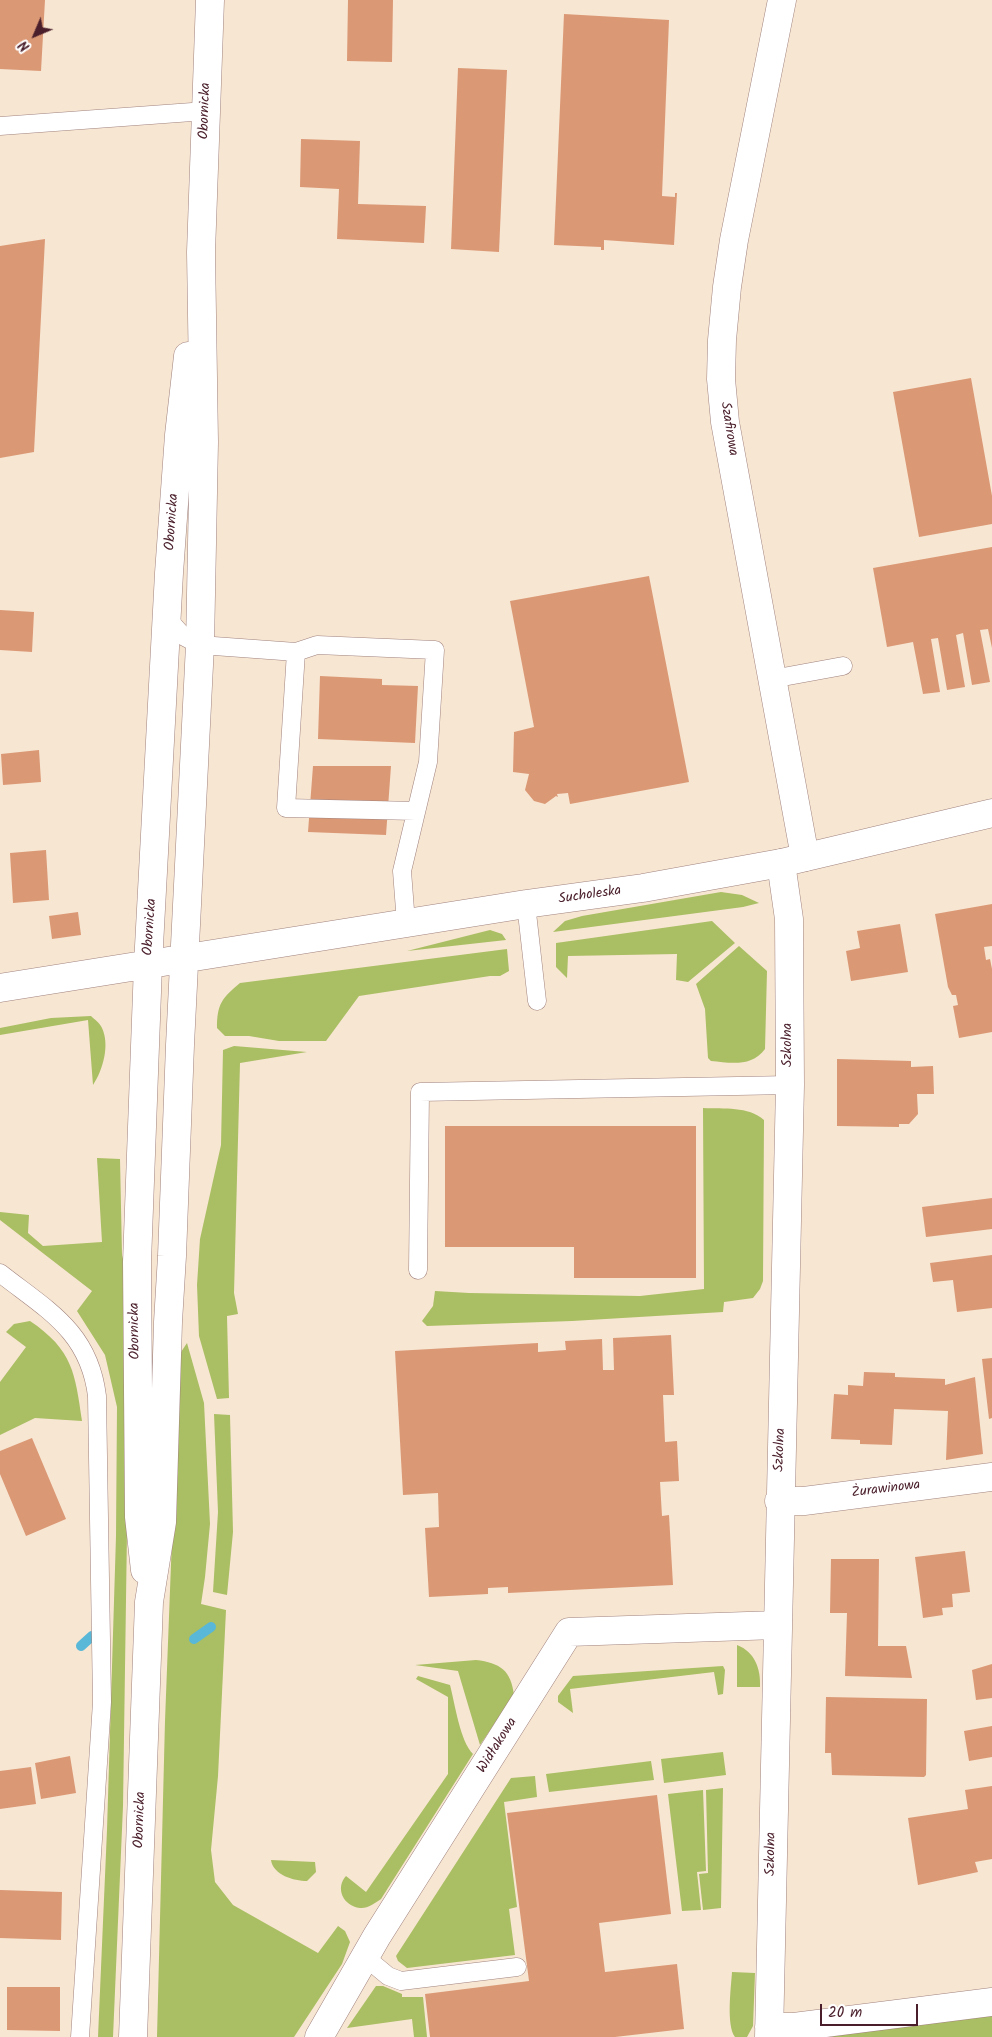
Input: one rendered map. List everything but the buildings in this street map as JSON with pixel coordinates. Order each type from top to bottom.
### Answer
[{"type":"street","name":"Obornicka","points":[[132,2037],[149,1602],[162,1522],[168,1322],[200,645],[204,442],[201,252],[210,0]]},
{"type":"street","name":"Szafirowa","points":[[782,0],[734,240],[722,340],[721,379],[725,422],[772,679],[793,860]]},
{"type":"street","name":"Obornicka","points":[[149,1602],[139,1517],[136,1291],[148,964],[179,435],[201,252]]},
{"type":"street","name":"Sucholeska","points":[[0,988],[526,904],[643,888],[793,860],[992,814]]},
{"type":"street","name":"Szkolna","points":[[769,2032],[790,1085],[789,919],[793,860]]},
{"type":"street","name":"Żurawinowa","points":[[780,1501],[804,1501],[992,1477]]},
{"type":"street","name":"Widłakowa","points":[[318,2037],[365,1957],[569,1632],[777,1625]]},
{"type":"street","points":[[769,2032],[794,2026],[992,2002]]},
{"type":"lane","points":[[0,126],[206,111]]},
{"type":"lane","points":[[167,618],[183,636],[200,645],[296,652],[317,645],[435,650],[428,762],[402,871],[406,923]]},
{"type":"lane","points":[[296,652],[286,808],[416,811]]},
{"type":"lane","points":[[772,679],[843,666]]},
{"type":"lane","points":[[526,904],[537,1000]]},
{"type":"lane","points":[[418,1270],[420,1092],[790,1085]]},
{"type":"lane","points":[[0,1272],[59,1319],[83,1349],[94,1375],[102,1702],[80,2037]]},
{"type":"lane","points":[[365,1957],[388,1976],[402,1981],[517,1967]]},
{"type":"green space","points":[[721,892],[742,895],[759,903],[743,907],[553,932],[565,921],[582,916]]},
{"type":"green space","points":[[712,921],[735,943],[688,982],[676,980],[677,954],[568,956],[567,978],[556,967],[556,943]]},
{"type":"green space","points":[[490,930],[502,934],[506,940],[407,951]]},
{"type":"green space","points":[[739,946],[767,971],[765,1049],[754,1059],[747,1061],[733,1063],[711,1061],[708,1058],[705,1009],[696,984]]},
{"type":"green space","points":[[507,949],[509,971],[500,976],[359,996],[326,1041],[279,1041],[249,1036],[225,1036],[217,1028],[218,1013],[222,1002],[240,983]]},
{"type":"green space","points":[[91,1016],[101,1026],[105,1042],[102,1065],[93,1085],[88,1020],[0,1035],[0,1028],[51,1018]]},
{"type":"green space","points":[[234,1046],[307,1052],[240,1063],[234,1293],[238,1314],[227,1316],[229,1398],[217,1399],[199,1336],[197,1285],[200,1239],[221,1145],[223,1050]]},
{"type":"green space","points":[[703,1108],[743,1110],[751,1112],[764,1120],[763,1281],[753,1298],[724,1302],[723,1312],[572,1321],[427,1326],[422,1321],[433,1306],[435,1291],[640,1296],[704,1289]]},
{"type":"green space","points":[[97,1158],[120,1159],[122,1255],[127,1275],[129,1393],[123,1806],[113,2037],[98,2037],[107,1830],[116,1536],[117,1407],[105,1355],[77,1311],[92,1291],[0,1220],[0,1212],[29,1215],[28,1233],[43,1246],[102,1242]]},
{"type":"green space","points":[[30,1321],[55,1342],[70,1364],[77,1389],[82,1421],[35,1418],[0,1435],[0,1382],[26,1347],[6,1332],[14,1324]]},
{"type":"green space","points":[[187,1343],[204,1403],[210,1524],[201,1604],[226,1610],[218,1776],[211,1850],[215,1882],[233,1905],[318,1953],[338,1926],[345,1931],[350,1942],[342,1964],[294,2037],[157,2037],[165,1721],[179,1355]]},
{"type":"green space","points":[[214,1414],[230,1415],[233,1532],[227,1595],[213,1592],[218,1512]]},
{"type":"green space","points":[[737,1645],[748,1652],[756,1662],[760,1687],[737,1687]]},
{"type":"green space","points":[[476,1660],[492,1663],[503,1669],[510,1679],[514,1695],[480,1745],[458,1671],[415,1665]]},
{"type":"green space","points":[[723,1666],[725,1670],[723,1694],[718,1695],[714,1672],[570,1689],[573,1713],[558,1702],[558,1696],[573,1676]]},
{"type":"green space","points":[[418,1676],[450,1685],[461,1731],[468,1748],[473,1754],[381,1899],[365,1908],[354,1907],[342,1896],[341,1886],[346,1876],[366,1892],[448,1774],[448,1697],[416,1679]]},
{"type":"green space","points":[[723,1752],[726,1775],[664,1783],[661,1759]]},
{"type":"green space","points":[[651,1761],[654,1780],[549,1792],[546,1774]]},
{"type":"green space","points":[[535,1776],[537,1797],[504,1802],[517,1907],[509,1909],[515,1955],[407,1968],[398,1961],[396,1956],[511,1778]]},
{"type":"green space","points":[[723,1788],[721,1908],[703,1910],[699,1874],[708,1873],[706,1790]]},
{"type":"green space","points":[[703,1790],[706,1871],[697,1872],[701,1910],[682,1911],[668,1794]]},
{"type":"green space","points":[[271,1860],[315,1862],[316,1872],[307,1881],[296,1880],[276,1870]]},
{"type":"green space","points":[[732,1972],[755,1973],[753,2026],[747,2037],[735,2037],[732,2031],[730,2006]]},
{"type":"green space","points":[[376,1986],[383,1986],[402,1994],[402,1997],[423,1997],[427,2037],[414,2037],[412,2019],[347,2028]]},
{"type":"green space","points":[[992,2010],[992,2037],[828,2037]]},
{"type":"waterway","points":[[194,1639],[211,1627]]},
{"type":"waterway","points":[[81,1646],[92,1636]]}]
